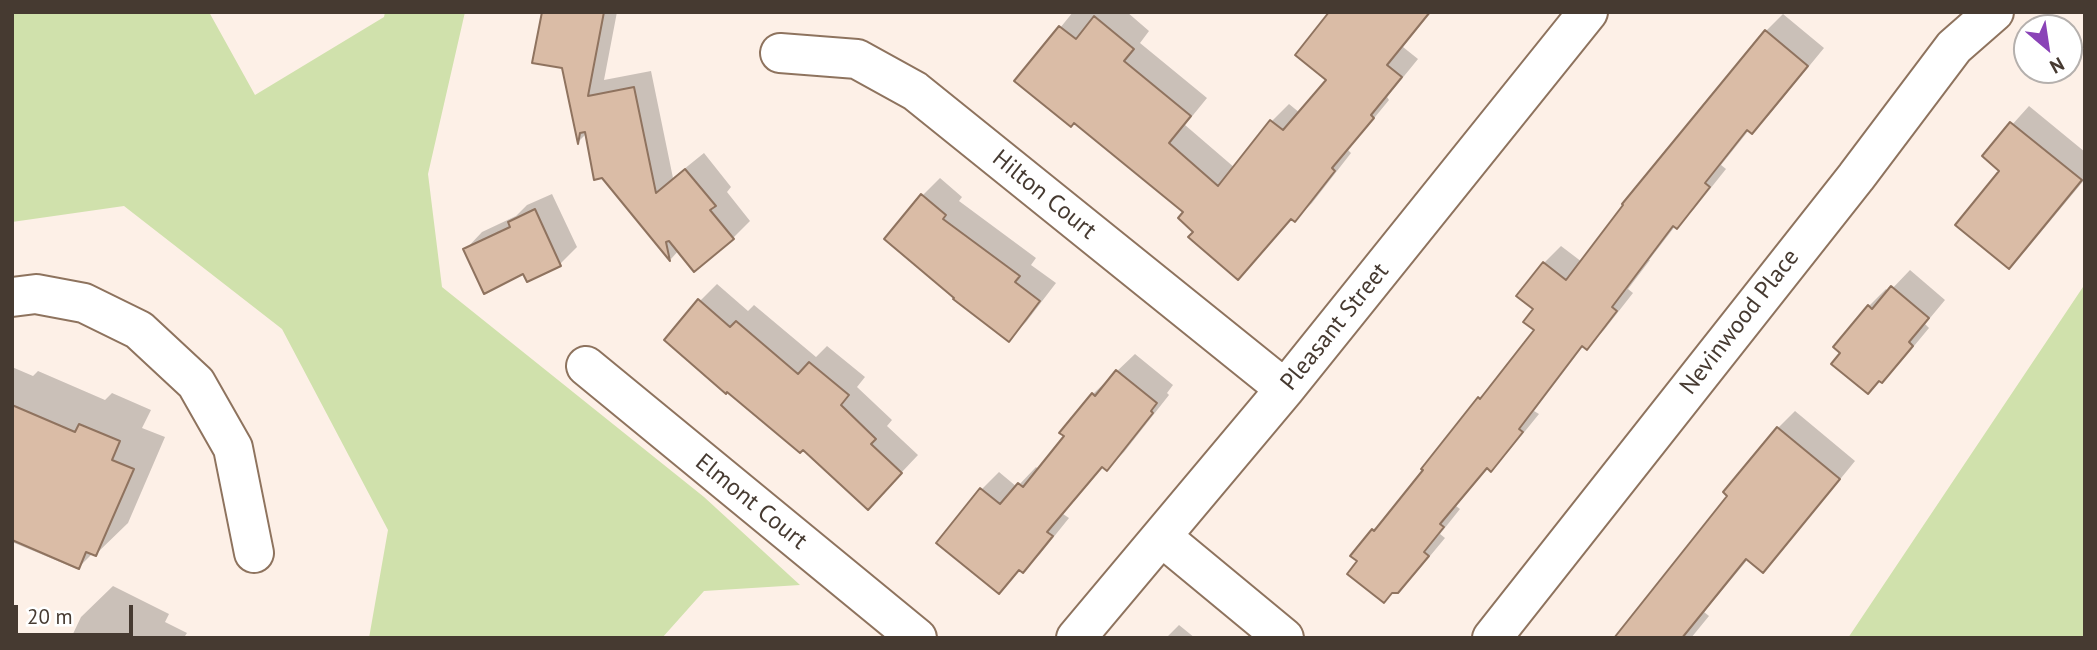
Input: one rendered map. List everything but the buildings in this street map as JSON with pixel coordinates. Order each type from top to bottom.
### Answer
[{"type":"street","name":"Pleasant Street","points":[[1076,638],[1284,389],[1588,12]]},
{"type":"street","name":"Nevinwood Place","points":[[1492,638],[1856,177],[1954,47],[1994,12]]},
{"type":"street","name":"Hilton Court","points":[[779,53],[857,59],[915,91],[1284,389]]},
{"type":"street","points":[[12,297],[36,294],[84,303],[139,330],[196,383],[233,448],[254,553]]},
{"type":"street","name":"Elmont Court","points":[[586,366],[917,638]]},
{"type":"street","points":[[1162,537],[1284,638]]},
{"type":"green space","points":[[12,12],[209,12],[255,95],[384,17],[385,12],[465,12],[428,174],[442,287],[704,497],[800,585],[704,591],[662,638],[369,638],[388,530],[282,329],[124,206],[12,222]]},
{"type":"green space","points":[[2085,284],[2085,638],[1848,638]]}]
